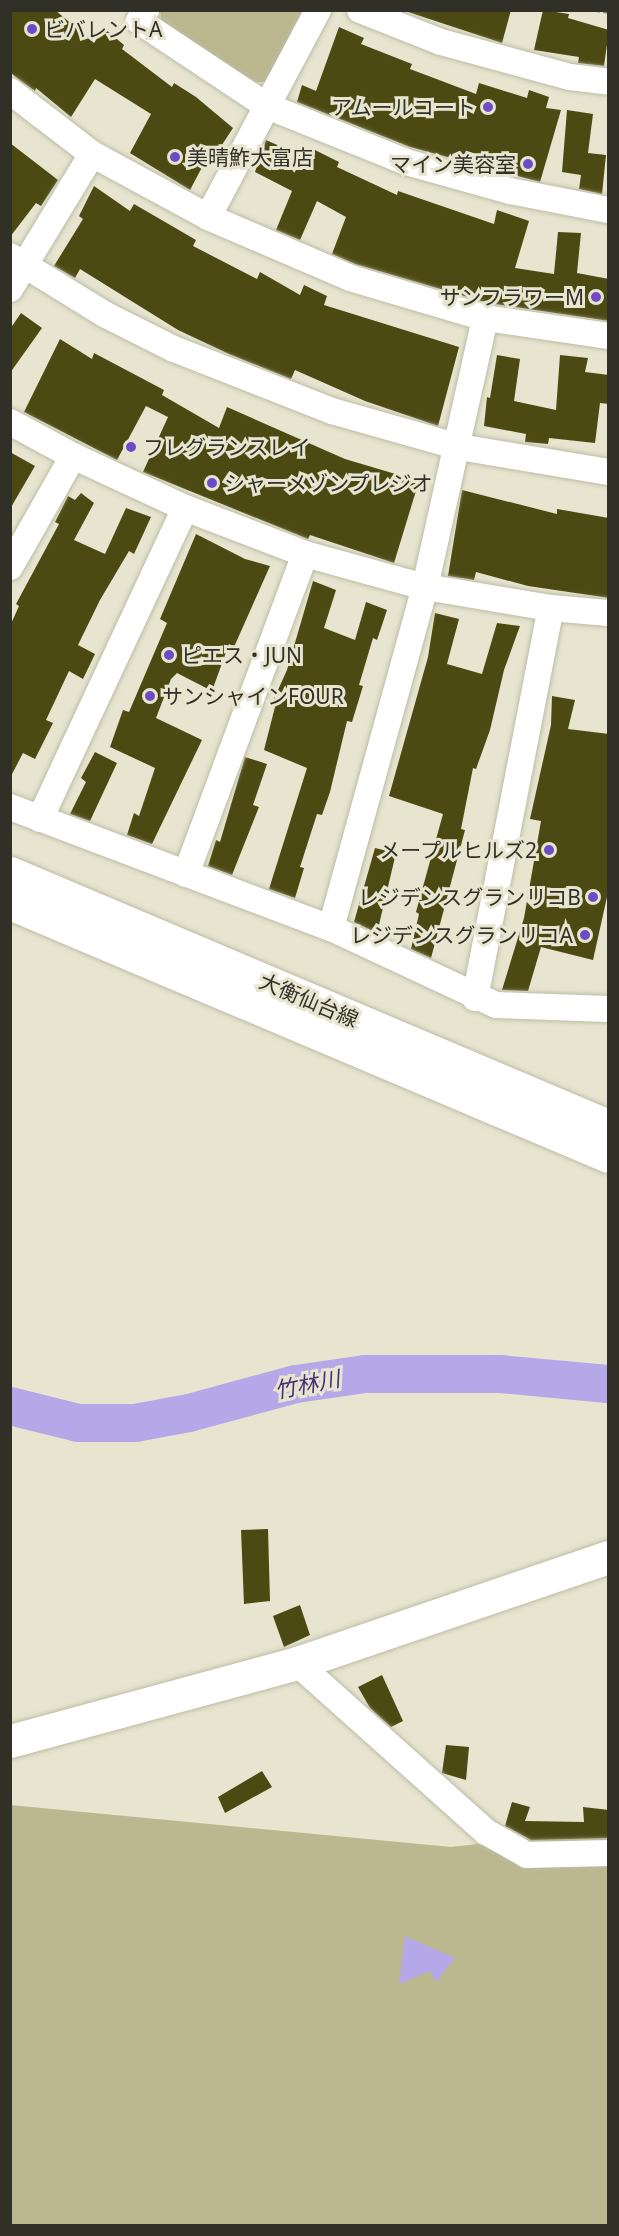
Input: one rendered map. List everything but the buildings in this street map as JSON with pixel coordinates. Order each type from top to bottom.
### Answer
[{"type":"main road","name":"大衡仙台線","points":[[10,873],[609,1126]]},
{"type":"main road","name":"大衡仙台線","points":[[10,903],[609,1156]]},
{"type":"main road","points":[[10,1741],[297,1663],[609,1557]]},
{"type":"street","points":[[208,217],[318,10]]},
{"type":"street","points":[[360,10],[441,42],[570,77],[609,82]]},
{"type":"street","points":[[136,14],[267,106],[406,162],[521,194],[609,210]]},
{"type":"street","points":[[10,91],[92,154],[208,217],[350,278],[485,318],[609,336]]},
{"type":"street","points":[[10,289],[18,262],[92,154]]},
{"type":"street","points":[[18,262],[106,315],[184,353],[332,411],[459,447],[609,472]]},
{"type":"street","points":[[331,928],[425,587],[459,447],[485,318]]},
{"type":"street","points":[[10,422],[73,456],[185,508],[304,554],[425,587],[551,609],[609,613]]},
{"type":"street","points":[[10,567],[73,456]]},
{"type":"street","points":[[39,819],[185,508]]},
{"type":"street","points":[[186,874],[304,554]]},
{"type":"street","points":[[475,998],[551,609]]},
{"type":"street","points":[[10,807],[331,928],[475,998],[496,1005],[609,1009]]},
{"type":"street","points":[[297,1663],[486,1832],[527,1855],[609,1853]]},
{"type":"path","points":[[596,10],[609,12]]},
{"type":"shaded area","points":[[160,11],[307,11],[267,82],[252,82],[162,24]]},
{"type":"shaded area","points":[[10,1805],[451,1847],[608,1829],[608,2225],[11,2225]]},
{"type":"shaded area","points":[[405,1936],[455,1958],[436,1982],[430,1971],[399,1984]]},
{"type":"waterway","name":"竹林川","points":[[10,1406],[78,1423],[135,1423],[189,1413],[296,1384],[365,1374],[500,1374],[608,1384]]},
{"type":"place","name":"ビバレントA","points":[[32,29]]},
{"type":"place","name":"アムールコート","points":[[488,107]]},
{"type":"place","name":"美晴鮓大富店","points":[[175,157]]},
{"type":"place","name":"マイン美容室","points":[[528,164]]},
{"type":"place","name":"サンフラワーM","points":[[596,297]]},
{"type":"place","name":"フレグランスレイ","points":[[131,447]]},
{"type":"place","name":"シャーメゾンプレジオ","points":[[212,483]]},
{"type":"place","name":"ピエス・JUN","points":[[169,655]]},
{"type":"place","name":"サンシャインFOUR","points":[[150,696]]},
{"type":"place","name":"メープルヒルズ2","points":[[549,850]]},
{"type":"place","name":"レジデンスグランリコB","points":[[593,897]]},
{"type":"place","name":"レジデンスグランリコA","points":[[585,935]]}]
